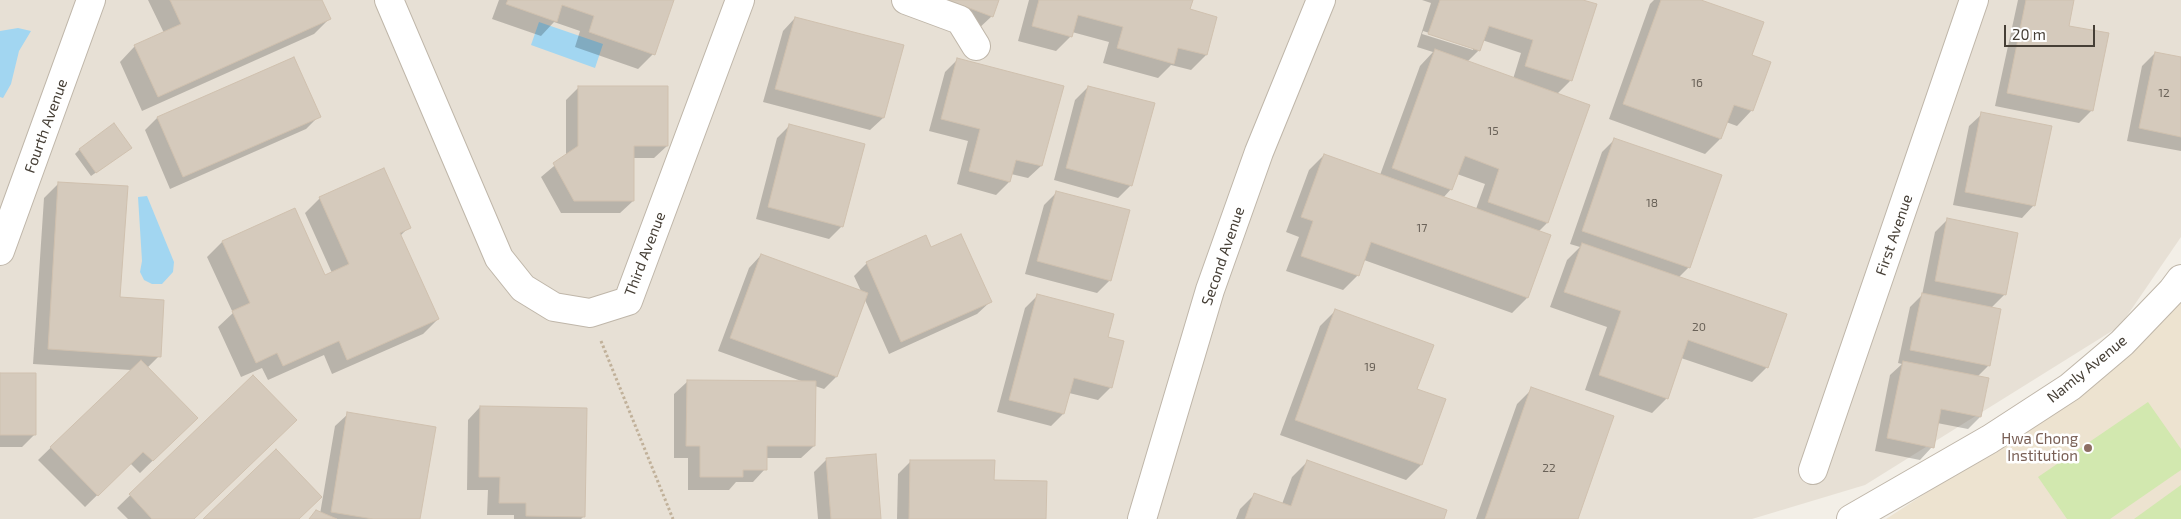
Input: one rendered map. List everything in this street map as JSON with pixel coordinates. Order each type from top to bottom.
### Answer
[{"type":"street","name":"Fourth Avenue","points":[[0,251],[91,0]]},
{"type":"street","name":"Third Avenue","points":[[389,0],[499,258],[523,288],[554,307],[590,312],[628,301],[740,0]]},
{"type":"street","points":[[906,0],[960,20],[976,46]]},
{"type":"street","name":"Second Avenue","points":[[1142,519],[1210,290],[1259,152],[1321,0]]},
{"type":"street","name":"First Avenue","points":[[1814,470],[1974,0]]},
{"type":"street","name":"Namly Avenue","points":[[1851,519],[1990,439],[2070,387],[2122,343],[2172,291],[2181,279]]},
{"type":"path","points":[[590,312],[673,519]]},
{"type":"shaded area","points":[[0,0],[2181,0],[2181,237],[2120,326],[1865,485],[1752,519],[0,519]]},
{"type":"shaded area","name":"Hwa Chong Institution","points":[[2181,284],[2181,519],[1886,519],[2106,376]]},
{"type":"green space","points":[[2148,402],[2181,449],[2181,470],[2110,519],[2067,519],[2038,477]]},
{"type":"green space","points":[[2181,485],[2181,519],[2134,519]]},
{"type":"water","points":[[539,22],[603,44],[595,68],[531,45]]},
{"type":"water","points":[[18,28],[31,31],[19,51],[11,84],[3,98],[0,97],[0,31]]},
{"type":"water","points":[[147,196],[174,262],[173,272],[162,284],[152,284],[144,280],[140,272],[142,261],[138,197]]},
{"type":"building","points":[[170,0],[322,0],[331,19],[158,97],[134,45],[181,24]]},
{"type":"building","points":[[508,0],[674,0],[655,55],[589,32],[594,16],[562,5],[557,22],[506,4]]},
{"type":"building","points":[[948,0],[999,0],[993,17]]},
{"type":"building","points":[[1039,0],[1193,0],[1190,9],[1217,17],[1207,55],[1178,48],[1174,64],[1117,48],[1123,27],[1078,15],[1072,37],[1032,26]]},
{"type":"building","points":[[1440,0],[1583,0],[1597,4],[1572,81],[1525,66],[1533,40],[1489,26],[1480,51],[1428,34]]},
{"type":"building","points":[[1661,0],[1701,0],[1764,22],[1752,55],[1771,62],[1753,111],[1734,105],[1721,139],[1623,104]]},
{"type":"building","points":[[2026,0],[2074,0],[2069,26],[2109,33],[2093,111],[2007,93]]},
{"type":"building","points":[[795,17],[904,45],[884,118],[775,89]]},
{"type":"building","points":[[1435,49],[1590,105],[1548,223],[1488,202],[1499,169],[1465,156],[1452,190],[1392,168]]},
{"type":"building","points":[[2155,52],[2181,57],[2181,137],[2139,128]]},
{"type":"building","points":[[294,57],[321,117],[183,177],[157,117]]},
{"type":"building","points":[[957,58],[1064,86],[1042,166],[1016,160],[1010,182],[969,171],[980,129],[941,119]]},
{"type":"building","points":[[578,86],[668,86],[668,146],[634,146],[634,201],[574,201],[553,163],[578,146]]},
{"type":"building","points":[[1088,86],[1155,103],[1132,186],[1066,168]]},
{"type":"building","points":[[1981,112],[2052,126],[2035,206],[1965,192]]},
{"type":"building","points":[[114,123],[132,148],[96,173],[79,149]]},
{"type":"building","points":[[789,124],[865,144],[843,227],[768,207]]},
{"type":"building","points":[[1614,138],[1722,175],[1690,268],[1582,231]]},
{"type":"building","points":[[1324,154],[1551,235],[1528,298],[1371,242],[1359,276],[1301,256],[1313,221],[1301,217]]},
{"type":"building","points":[[384,168],[411,228],[400,233],[439,319],[347,360],[339,341],[283,366],[277,353],[256,363],[232,311],[250,303],[222,241],[295,208],[325,275],[349,264],[319,197]]},
{"type":"building","points":[[58,182],[128,186],[120,297],[164,300],[161,357],[48,349]]},
{"type":"building","points":[[1056,191],[1130,210],[1111,281],[1037,261]]},
{"type":"building","points":[[1947,218],[2018,233],[2006,295],[1935,281]]},
{"type":"building","points":[[961,234],[992,302],[901,342],[866,262],[926,235],[931,247]]},
{"type":"building","points":[[1582,243],[1787,314],[1768,368],[1688,340],[1668,399],[1599,375],[1621,311],[1564,292]]},
{"type":"building","points":[[761,254],[868,293],[837,377],[730,338]]},
{"type":"building","points":[[1922,293],[2001,309],[1990,366],[1910,350]]},
{"type":"building","points":[[1037,294],[1114,314],[1108,337],[1124,341],[1112,388],[1074,378],[1064,414],[1009,400]]},
{"type":"building","points":[[1335,309],[1434,345],[1417,389],[1446,399],[1422,465],[1295,420]]},
{"type":"building","points":[[141,360],[198,418],[153,461],[143,452],[98,496],[50,447]]},
{"type":"building","points":[[1903,361],[1989,378],[1981,417],[1941,409],[1934,448],[1887,438]]},
{"type":"building","points":[[0,373],[36,373],[36,435],[0,435]]},
{"type":"building","points":[[253,375],[297,420],[194,519],[152,519],[129,494]]},
{"type":"building","points":[[687,380],[816,381],[815,446],[767,446],[767,470],[743,470],[743,477],[700,477],[700,446],[686,446]]},
{"type":"building","points":[[1531,387],[1614,416],[1578,519],[1485,519]]},
{"type":"building","points":[[480,406],[587,408],[585,517],[526,516],[526,503],[499,503],[500,477],[479,477]]},
{"type":"building","points":[[347,412],[436,427],[420,519],[373,519],[331,512]]},
{"type":"building","points":[[276,449],[322,497],[299,519],[203,519]]},
{"type":"building","points":[[876,454],[881,519],[831,519],[826,458]]},
{"type":"building","points":[[910,460],[995,460],[994,480],[1047,481],[1046,519],[909,519]]},
{"type":"building","points":[[1307,460],[1447,510],[1444,519],[1245,519],[1254,493],[1291,506]]},
{"type":"building","points":[[316,510],[337,519],[309,519]]},
{"type":"place","name":"Hwa Chong Institution","points":[[2088,448]]}]
